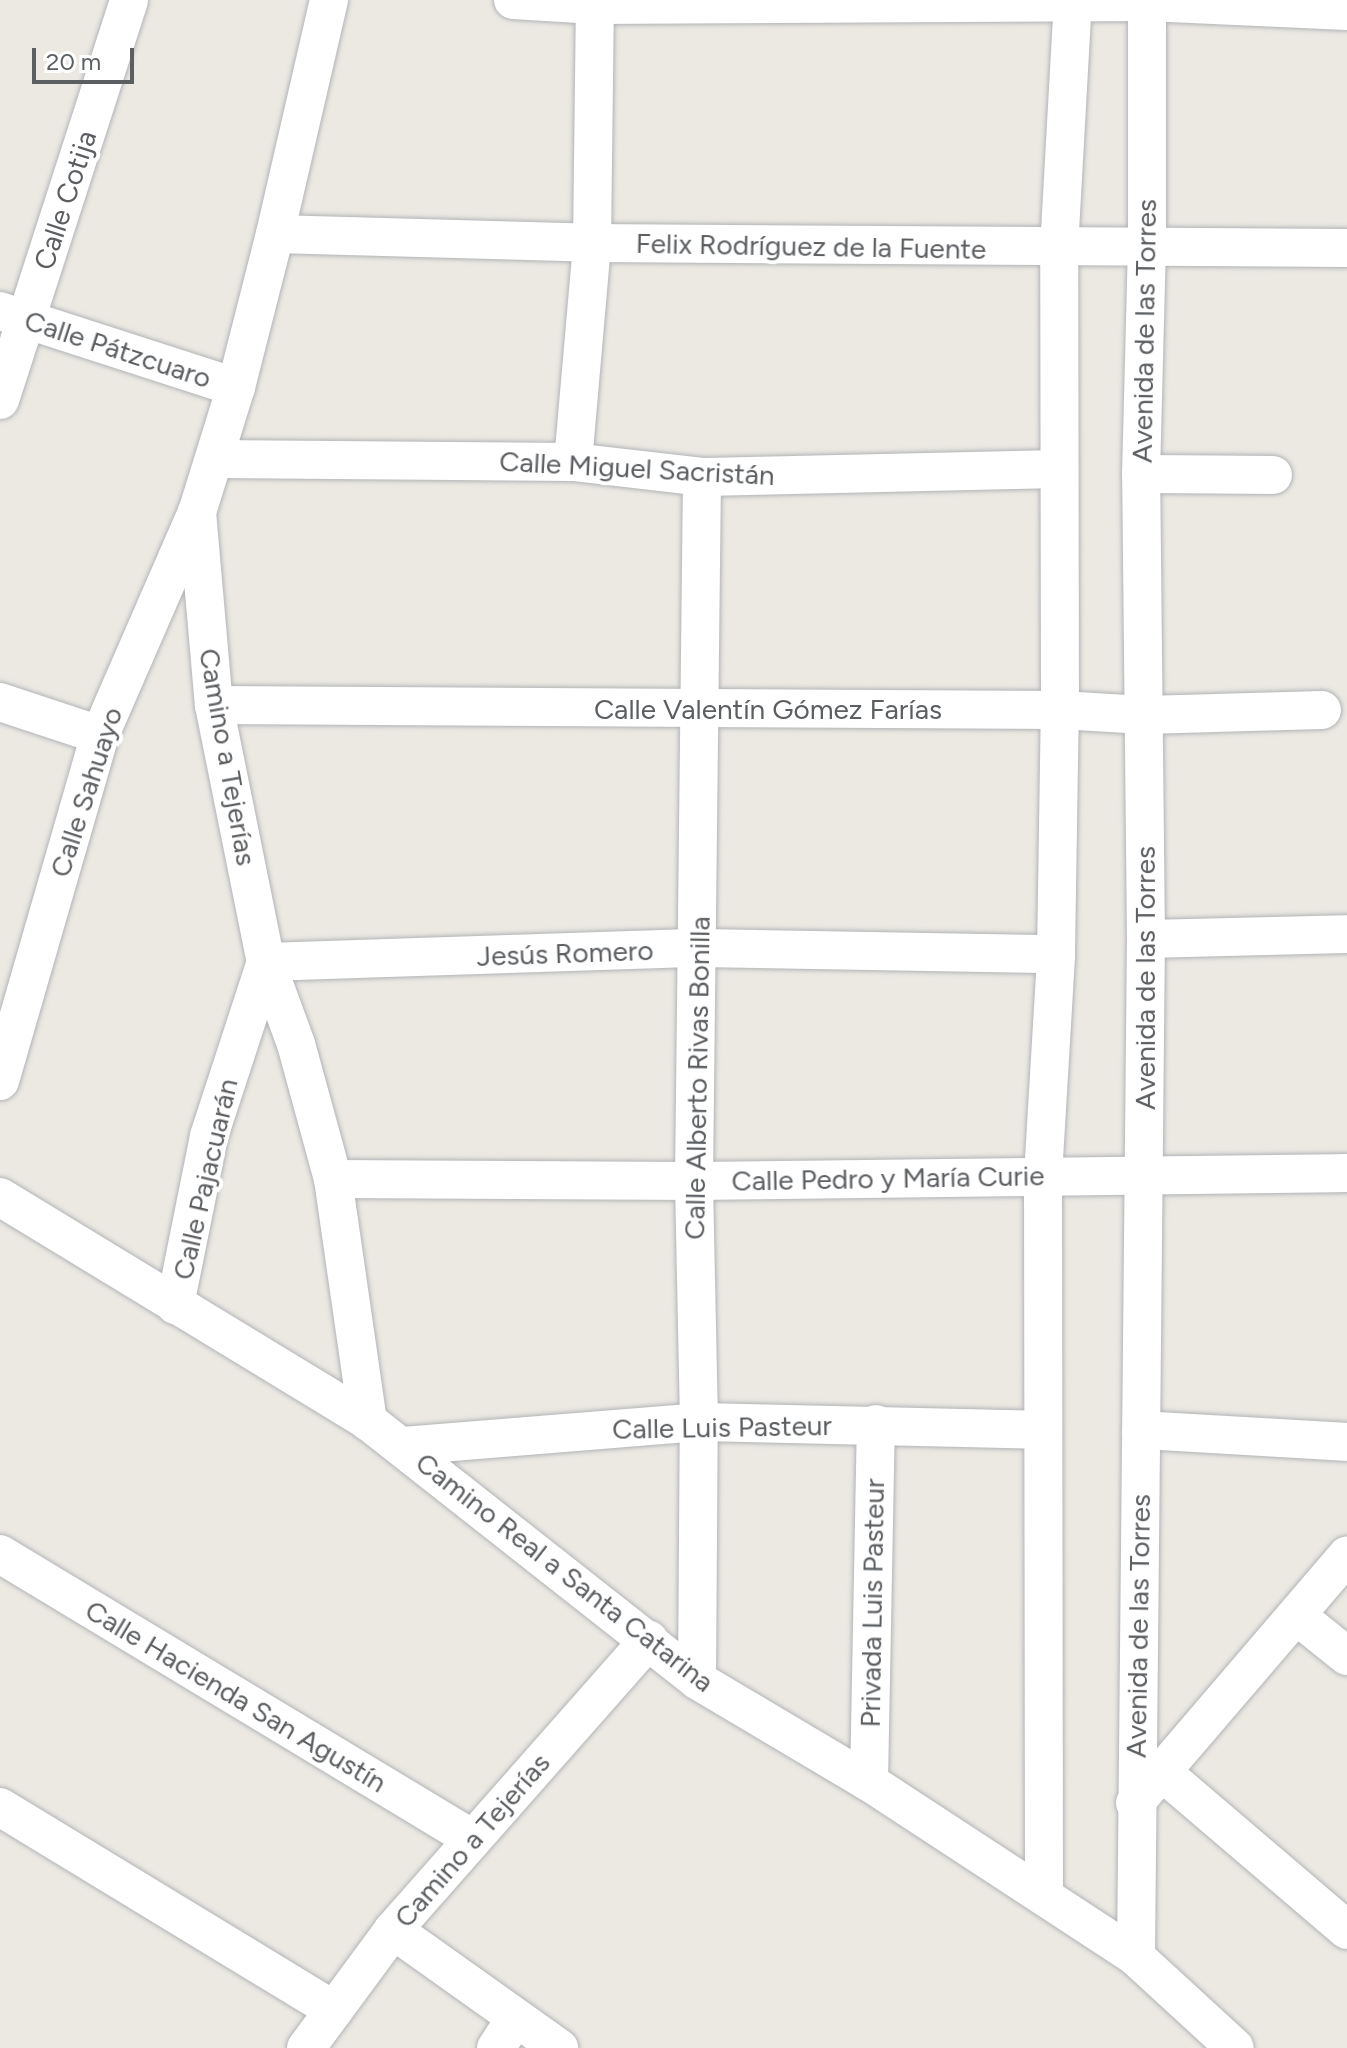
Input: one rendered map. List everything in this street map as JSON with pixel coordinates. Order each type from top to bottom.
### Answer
[{"type":"street","name":"Calle Cotija","points":[[0,400],[13,316],[129,0]]},
{"type":"street","name":"Camino a Tejerías","points":[[329,0],[236,387],[197,512],[214,705],[266,962],[296,1044],[333,1179],[368,1421]]},
{"type":"street","points":[[513,0],[595,3],[1147,1],[1347,11]]},
{"type":"street","points":[[1044,1896],[1043,1176],[1056,954],[1060,710],[1059,249],[1072,1]]},
{"type":"street","name":"Avenida de las Torres","points":[[1136,1957],[1135,1803],[1145,1173],[1141,474],[1147,249],[1147,1]]},
{"type":"street","points":[[573,462],[592,243],[595,3]]},
{"type":"street","name":"Felix Rodríguez de la Fuente","points":[[275,234],[592,243],[1059,249],[1347,248]]},
{"type":"street","name":"Calle Pátzcuaro","points":[[13,316],[236,387]]},
{"type":"street","name":"Calle Miguel Sacristán","points":[[215,459],[573,462],[702,477],[1059,469]]},
{"type":"street","points":[[1141,474],[1273,475]]},
{"type":"street","name":"Calle Alberto Rivas Bonilla","points":[[697,1680],[699,1422],[694,1181],[702,477]]},
{"type":"street","name":"Calle Sahuayo","points":[[0,1081],[100,735],[197,512]]},
{"type":"street","points":[[0,702],[100,735]]},
{"type":"street","name":"Calle Valentín Gómez Farías","points":[[214,705],[1060,710],[1144,715],[1322,710]]},
{"type":"street","points":[[1146,939],[1347,934]]},
{"type":"street","name":"Jesús Romero","points":[[266,962],[699,948],[1056,954]]},
{"type":"street","name":"Calle Pajacuarán","points":[[175,1305],[209,1136],[266,962]]},
{"type":"street","name":"Calle Pedro y María Curie","points":[[333,1179],[694,1181],[1145,1173],[1347,1173]]},
{"type":"street","name":"Camino Real a Santa Catarina","points":[[0,1197],[368,1421],[697,1680],[869,1782],[1136,1957],[1235,2048]]},
{"type":"street","name":"Calle Luis Pasteur","points":[[403,1446],[699,1422],[1041,1430]]},
{"type":"street","name":"Privada Luis Pasteur","points":[[869,1782],[876,1424]]},
{"type":"street","points":[[1141,1430],[1347,1442]]},
{"type":"street","name":"Calle Hacienda San Agustín","points":[[0,1554],[471,1838]]},
{"type":"street","points":[[1135,1803],[1347,1556]]},
{"type":"street","points":[[1297,1616],[1347,1656]]},
{"type":"street","name":"Camino a Tejerías","points":[[306,2048],[393,1930],[471,1838],[649,1640]]},
{"type":"street","points":[[1162,1772],[1347,1930]]},
{"type":"street","points":[[0,1807],[334,2010]]},
{"type":"street","points":[[393,1930],[506,2033],[559,2048]]}]
